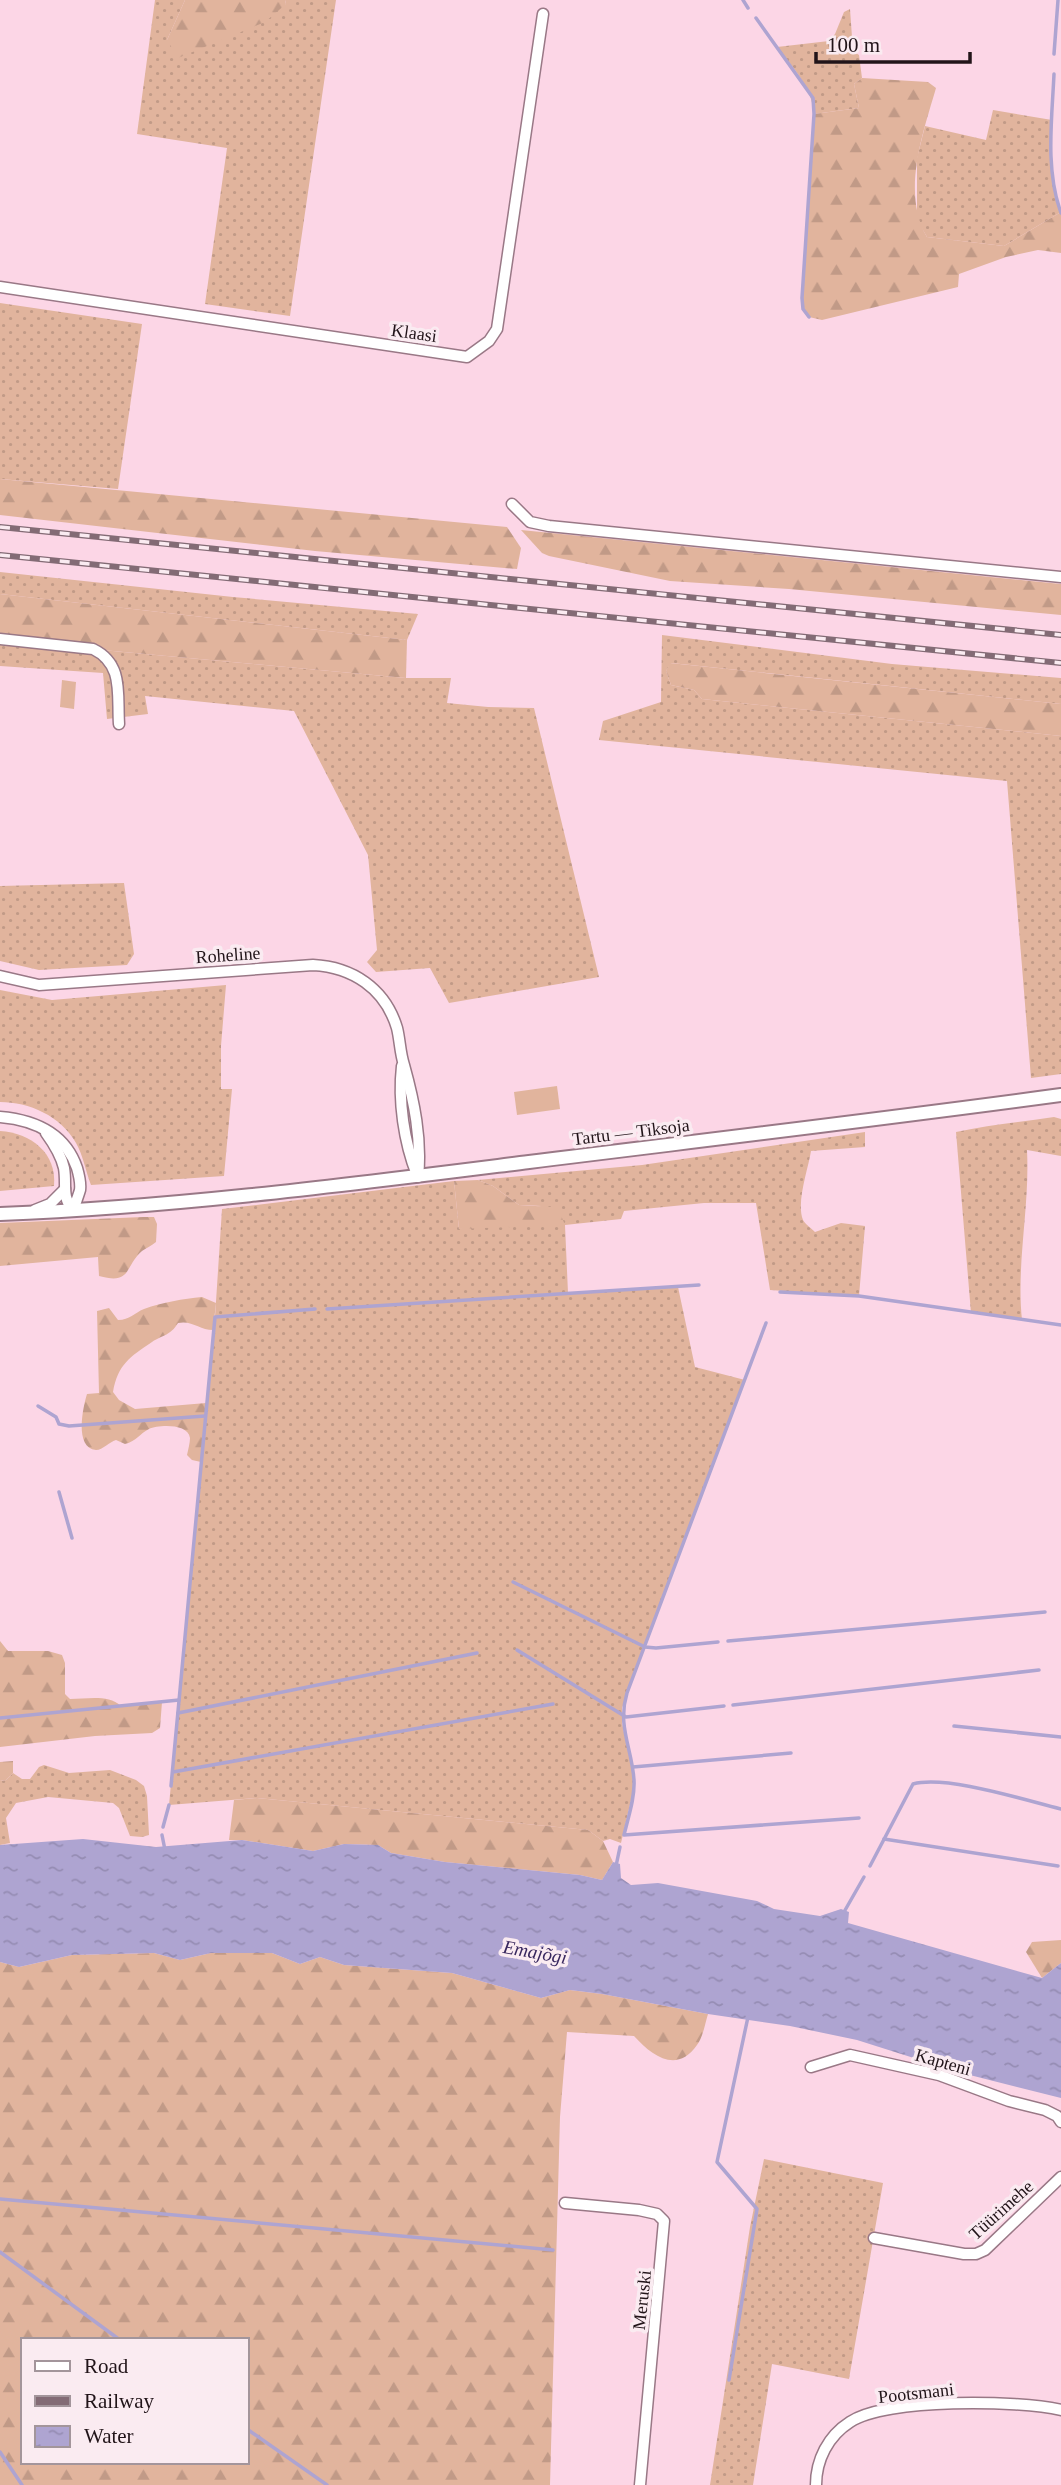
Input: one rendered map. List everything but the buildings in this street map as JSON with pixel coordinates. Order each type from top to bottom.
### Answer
[{"type":"main road","name":"Tartu — Tiksoja","points":[[0,1213],[73,1211],[205,1201],[418,1177],[1061,1095]]},
{"type":"street","name":"Klaasi","points":[[0,288],[467,357],[489,341],[497,328],[543,14]]},
{"type":"street","points":[[512,504],[530,522],[549,526],[1061,577]]},
{"type":"street","points":[[0,639],[93,649],[104,655],[116,673],[119,724]]},
{"type":"street","name":"Roheline","points":[[0,976],[39,985],[313,965],[350,972],[372,986],[395,1022],[402,1062],[401,1080],[408,1153],[418,1177]]},
{"type":"street","points":[[0,1117],[28,1121],[42,1127],[61,1141],[73,1157],[80,1188],[73,1211]]},
{"type":"street","points":[[42,1127],[61,1158],[65,1200],[73,1211]]},
{"type":"street","points":[[29,1213],[50,1204],[65,1189]]},
{"type":"street","name":"Kapteni","points":[[811,2067],[850,2055],[939,2075],[1009,2101],[1045,2110],[1057,2116],[1061,2122]]},
{"type":"street","name":"Tüürimehe","points":[[874,2238],[976,2254],[985,2250],[1061,2177]]},
{"type":"street","name":"Meruski","points":[[565,2203],[639,2210],[657,2214],[664,2221],[640,2485]]},
{"type":"street","name":"Pootsmani","points":[[816,2485],[817,2467],[830,2440],[849,2422],[867,2414],[954,2403],[1006,2403],[1061,2410]]},
{"type":"green space","points":[[155,0],[185,0],[167,40],[286,4],[285,0],[336,0],[290,316],[205,304],[227,148],[137,134]]},
{"type":"green space","points":[[185,0],[285,0],[286,4],[265,22],[178,58],[167,40]]},
{"type":"green space","points":[[850,9],[853,51],[859,55],[862,78],[854,84],[859,108],[814,114],[806,86],[777,47],[829,41],[835,34],[844,12]]},
{"type":"green space","points":[[862,78],[928,82],[936,88],[921,143],[915,182],[919,220],[927,237],[1004,246],[1061,212],[1061,253],[1038,250],[1006,257],[959,274],[958,287],[822,320],[809,317],[803,309],[802,298],[814,114],[859,108],[854,84]]},
{"type":"green space","points":[[993,110],[1052,120],[1053,178],[1061,212],[1004,246],[927,237],[917,220],[917,158],[925,126],[986,140]]},
{"type":"green space","points":[[0,303],[142,324],[118,489],[0,479]]},
{"type":"green space","points":[[0,479],[507,527],[521,548],[517,569],[315,551],[0,515]]},
{"type":"green space","points":[[521,530],[1061,584],[1061,615],[789,589],[670,581],[549,556],[542,553]]},
{"type":"green space","points":[[0,572],[418,614],[407,640],[0,594]]},
{"type":"green space","points":[[0,594],[407,640],[406,678],[0,638]]},
{"type":"green space","points":[[662,635],[892,664],[1061,678],[1061,704],[671,663],[666,671],[671,685],[694,690],[702,699],[1061,736],[1061,1074],[1031,1078],[1007,781],[599,740],[603,721],[661,702]]},
{"type":"green space","points":[[0,638],[406,678],[451,678],[447,703],[534,708],[599,977],[449,1003],[430,968],[376,972],[367,962],[377,950],[368,855],[294,711],[145,696],[148,714],[107,719],[103,673],[0,666]]},
{"type":"green space","points":[[670,663],[1061,704],[1061,736],[702,699],[694,690],[671,685],[666,671]]},
{"type":"green space","points":[[62,680],[76,682],[74,709],[60,707]]},
{"type":"green space","points":[[124,883],[134,954],[127,965],[39,970],[0,961],[0,886]]},
{"type":"green space","points":[[226,985],[221,1089],[232,1089],[224,1176],[91,1185],[78,1148],[62,1125],[33,1108],[0,1102],[0,990],[52,1000]]},
{"type":"green space","points":[[557,1086],[560,1109],[517,1115],[514,1092]]},
{"type":"green space","points":[[1054,1117],[1061,1119],[1061,1156],[1027,1150],[1021,1278],[1022,1320],[971,1313],[956,1132]]},
{"type":"green space","points":[[0,1131],[22,1136],[40,1147],[51,1164],[54,1186],[0,1191]]},
{"type":"green space","points":[[865,1132],[865,1147],[811,1151],[801,1204],[803,1220],[815,1232],[841,1223],[865,1226],[859,1296],[770,1290],[756,1203],[704,1203],[624,1211],[621,1219],[565,1225],[568,1293],[678,1287],[695,1367],[745,1380],[622,1708],[622,1723],[635,1783],[621,1843],[610,1839],[603,1841],[588,1830],[257,1798],[169,1805],[215,1317],[222,1209],[454,1181],[459,1229],[541,1206],[519,1205],[493,1186],[478,1180],[642,1165]]},
{"type":"green space","points":[[478,1180],[493,1186],[519,1205],[552,1207],[560,1213],[565,1225],[459,1229],[454,1181]]},
{"type":"green space","points":[[154,1217],[157,1224],[156,1242],[142,1251],[126,1273],[117,1278],[99,1276],[98,1257],[0,1266],[0,1223]]},
{"type":"green space","points":[[202,1297],[216,1303],[213,1330],[178,1323],[169,1333],[144,1347],[126,1362],[118,1374],[113,1392],[119,1400],[135,1409],[206,1403],[201,1462],[192,1460],[187,1455],[190,1440],[188,1433],[172,1426],[149,1429],[125,1444],[116,1440],[99,1450],[89,1448],[82,1435],[82,1426],[87,1394],[99,1393],[97,1311],[109,1308],[118,1320],[122,1320],[158,1304]]},
{"type":"green space","points":[[0,1641],[8,1651],[48,1651],[62,1655],[65,1663],[65,1694],[70,1699],[104,1699],[121,1706],[162,1702],[160,1728],[152,1733],[95,1736],[0,1747]]},
{"type":"green space","points":[[13,1761],[13,1773],[6,1780],[0,1781],[0,1762]]},
{"type":"green space","points":[[44,1765],[69,1773],[110,1770],[136,1780],[144,1786],[147,1796],[149,1835],[130,1836],[119,1808],[113,1803],[48,1797],[16,1803],[6,1818],[10,1843],[0,1845],[0,1781],[6,1780],[13,1773],[22,1779],[30,1779],[39,1767]]},
{"type":"green space","points":[[257,1798],[588,1830],[603,1841],[613,1862],[602,1880],[580,1875],[445,1862],[391,1853],[378,1845],[344,1844],[313,1851],[229,1840],[234,1800]]},
{"type":"green space","points":[[1061,1940],[1061,1963],[1042,1978],[1026,1952],[1032,1942]]},
{"type":"green space","points":[[154,1953],[180,1960],[211,1953],[272,1953],[300,1964],[320,1957],[344,1965],[452,1973],[541,1998],[570,1990],[708,2014],[697,2045],[681,2059],[665,2059],[649,2050],[634,2036],[567,2032],[560,2117],[550,2485],[0,2485],[0,1962],[19,1967],[72,1955]]},
{"type":"green space","points":[[764,2159],[883,2183],[849,2379],[772,2364],[753,2485],[710,2485],[750,2227]]},
{"type":"water","name":"Emajõgi","points":[[83,1839],[156,1847],[242,1840],[313,1851],[344,1844],[378,1845],[391,1853],[445,1862],[580,1875],[602,1880],[613,1862],[620,1864],[621,1878],[631,1885],[658,1883],[757,1901],[774,1909],[820,1916],[841,1909],[849,1912],[848,1923],[1042,1978],[1061,1963],[1061,2098],[958,2072],[857,2040],[790,2026],[570,1990],[541,1998],[452,1973],[344,1965],[320,1957],[300,1964],[272,1953],[211,1953],[180,1960],[154,1953],[72,1955],[19,1967],[0,1962],[0,1845]]},
{"type":"waterway","points":[[743,0],[748,8]]},
{"type":"waterway","points":[[1054,54],[1058,0]]},
{"type":"waterway","points":[[756,18],[813,98],[802,298],[803,309],[809,317]]},
{"type":"waterway","points":[[1054,74],[1051,162],[1061,213]]},
{"type":"waterway","points":[[327,1309],[699,1285]]},
{"type":"waterway","points":[[780,1292],[859,1296],[1061,1325]]},
{"type":"waterway","points":[[171,1786],[215,1317],[315,1309]]},
{"type":"waterway","points":[[766,1323],[627,1693],[624,1727],[633,1768],[634,1787],[624,1835],[859,1818]]},
{"type":"waterway","points":[[38,1406],[56,1417],[59,1424],[69,1426],[205,1416]]},
{"type":"waterway","points":[[59,1492],[72,1538]]},
{"type":"waterway","points":[[513,1582],[645,1647],[718,1642]]},
{"type":"waterway","points":[[728,1641],[1045,1612]]},
{"type":"waterway","points":[[517,1650],[626,1717],[724,1706]]},
{"type":"waterway","points":[[178,1713],[477,1653]]},
{"type":"waterway","points":[[733,1705],[1039,1670]]},
{"type":"waterway","points":[[0,1718],[179,1700]]},
{"type":"waterway","points":[[173,1772],[553,1704]]},
{"type":"waterway","points":[[954,1726],[1061,1737]]},
{"type":"waterway","points":[[633,1767],[791,1753]]},
{"type":"waterway","points":[[870,1866],[913,1784],[928,1782],[965,1786],[1061,1809]]},
{"type":"waterway","points":[[163,1827],[169,1805]]},
{"type":"waterway","points":[[162,1835],[165,1850]]},
{"type":"waterway","points":[[884,1839],[1058,1866]]},
{"type":"waterway","points":[[616,1866],[620,1847]]},
{"type":"waterway","points":[[844,1912],[864,1877]]},
{"type":"waterway","points":[[729,2380],[757,2209],[717,2162],[748,2017]]},
{"type":"waterway","points":[[0,2199],[553,2250]]},
{"type":"waterway","points":[[0,2252],[117,2338]]},
{"type":"waterway","points":[[248,2430],[327,2485]]},
{"type":"waterway","points":[[0,2452],[22,2485]]},
{"type":"railway","points":[[0,527],[1061,635]]},
{"type":"railway","points":[[0,555],[1061,663]]}]
